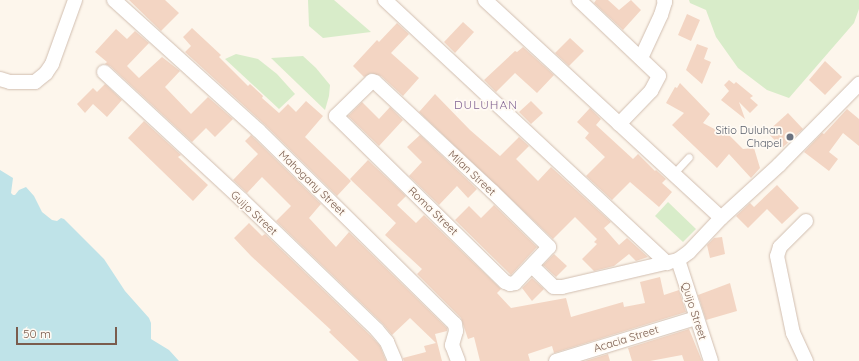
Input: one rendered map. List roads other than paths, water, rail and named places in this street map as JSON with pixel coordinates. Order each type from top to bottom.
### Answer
[{"type":"street","points":[[0,79],[10,82],[35,82],[46,73],[52,64],[75,0]]},
{"type":"street","name":"Mahogany Street","points":[[114,0],[258,130],[456,324],[456,331],[452,345],[458,361]]},
{"type":"street","points":[[385,0],[673,262]]},
{"type":"street","points":[[484,0],[721,218]]},
{"type":"street","points":[[579,0],[658,76],[651,92],[619,124]]},
{"type":"street","points":[[641,58],[661,15],[665,2],[664,0]]},
{"type":"street","name":"Guijo Street","points":[[104,72],[241,199],[377,330],[387,342],[395,361]]},
{"type":"street","name":"Roma Street","points":[[375,82],[368,83],[336,116],[505,282],[510,284],[515,283],[532,266]]},
{"type":"street","name":"Milan Street","points":[[375,82],[549,247],[548,250],[532,266]]},
{"type":"street","points":[[532,266],[554,287],[557,287],[673,262],[690,252],[721,218],[854,100],[859,84]]},
{"type":"street","points":[[806,221],[780,247],[777,256],[793,333],[807,360]]},
{"type":"street","name":"Quijo Street","points":[[673,262],[696,318],[711,361]]},
{"type":"street","name":"Acacia Street","points":[[556,361],[696,318]]},
{"type":"lane","points":[[673,174],[689,157]]},
{"type":"water","points":[[0,170],[13,178],[11,193],[13,195],[26,187],[34,196],[42,212],[52,220],[57,221],[61,218],[64,219],[104,259],[125,291],[149,318],[151,323],[151,339],[169,350],[179,361],[0,361]]},
{"type":"place","name":"Sitio Duluhan Chapel","points":[[790,137]]},
{"type":"district","name":"DULUHAN","points":[[486,105]]}]
